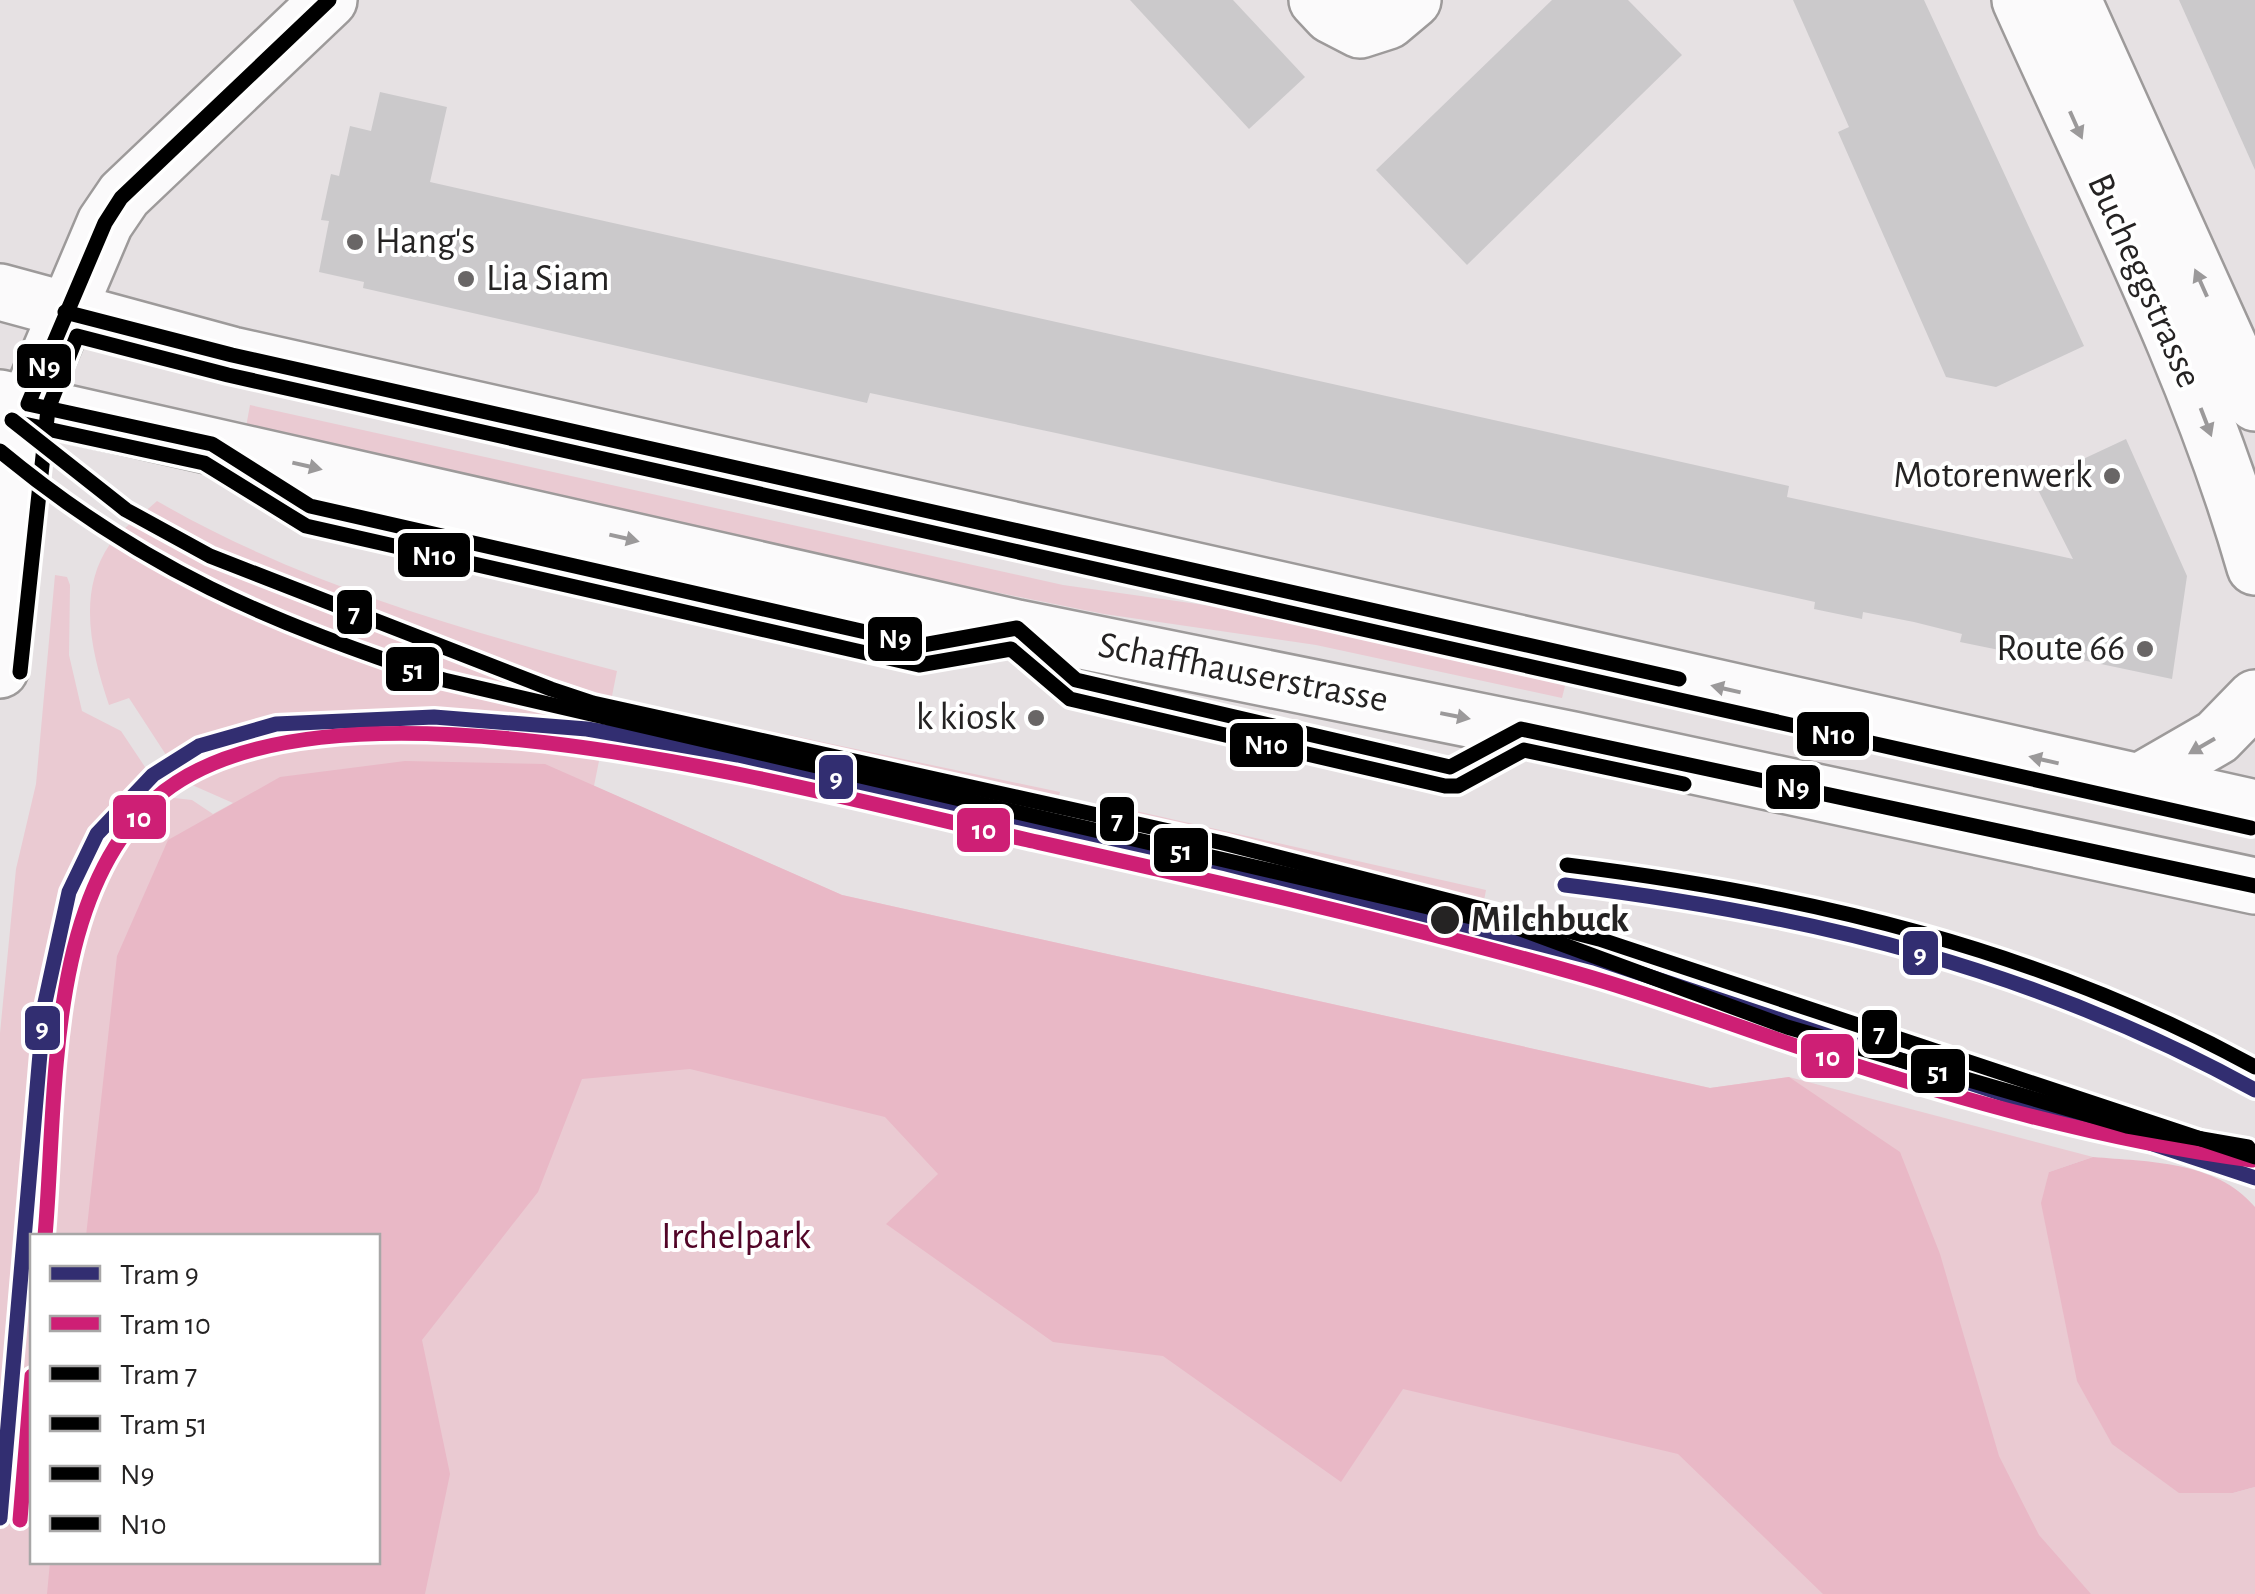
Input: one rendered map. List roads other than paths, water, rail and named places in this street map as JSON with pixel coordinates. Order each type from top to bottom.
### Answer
[{"type":"street","points":[[0,670],[14,401],[65,312],[104,222],[121,198],[329,0]]},
{"type":"street","points":[[1317,0],[1331,15],[1360,30],[1388,21],[1413,0]]},
{"type":"street","name":"Bucheggstrasse","points":[[2020,0],[2185,369],[2236,502],[2255,567]]},
{"type":"street","name":"Bucheggstrasse","points":[[2073,0],[2255,403]]},
{"type":"street","points":[[0,292],[284,366],[2255,808]]},
{"type":"street","name":"Schaffhauserstrasse","points":[[14,401],[1016,628],[1572,740],[2255,886]]},
{"type":"street","points":[[2139,782],[2217,737],[2255,698]]},
{"type":"tram line","name":"7","points":[[12,420],[126,510],[210,556],[593,703],[1223,843],[1599,939],[2255,1157]]},
{"type":"tram line","name":"51","points":[[0,451],[106,529],[210,588],[321,636],[444,680],[1515,927],[1787,1027],[2127,1126],[2248,1147]]},
{"type":"tram line","name":"9","points":[[0,1518],[44,1007],[69,892],[97,834],[153,775],[199,746],[276,724],[434,717],[587,729],[738,755],[1226,864],[1594,958],[2255,1178]]},
{"type":"tram line","name":"10","points":[[45,1234],[63,1004],[75,945],[93,890],[119,841],[155,799],[232,756],[333,736],[451,735],[578,747],[707,768],[829,794],[1442,937],[1609,983],[1978,1102],[2142,1142],[2252,1160]]},
{"type":"tram line","name":"7","points":[[1567,865],[1746,893],[1921,933],[2091,990],[2255,1067]]},
{"type":"tram line","name":"9","points":[[1565,885],[1746,913],[1920,953],[2089,1011],[2255,1090]]},
{"type":"tram line","name":"10","points":[[20,1520],[30,1400]]},
{"type":"place","name":"Hang's","points":[[355,242]]},
{"type":"place","name":"Lia Siam","points":[[466,279]]},
{"type":"place","name":"Motorenwerk","points":[[2112,476]]},
{"type":"place","name":"Route 66","points":[[2145,649]]},
{"type":"place","name":"k kiosk","points":[[1036,718]]},
{"type":"place","name":"Milchbuck","points":[[1445,920]]},
{"type":"park label","name":"Irchelpark","points":[[736,1237]]}]
